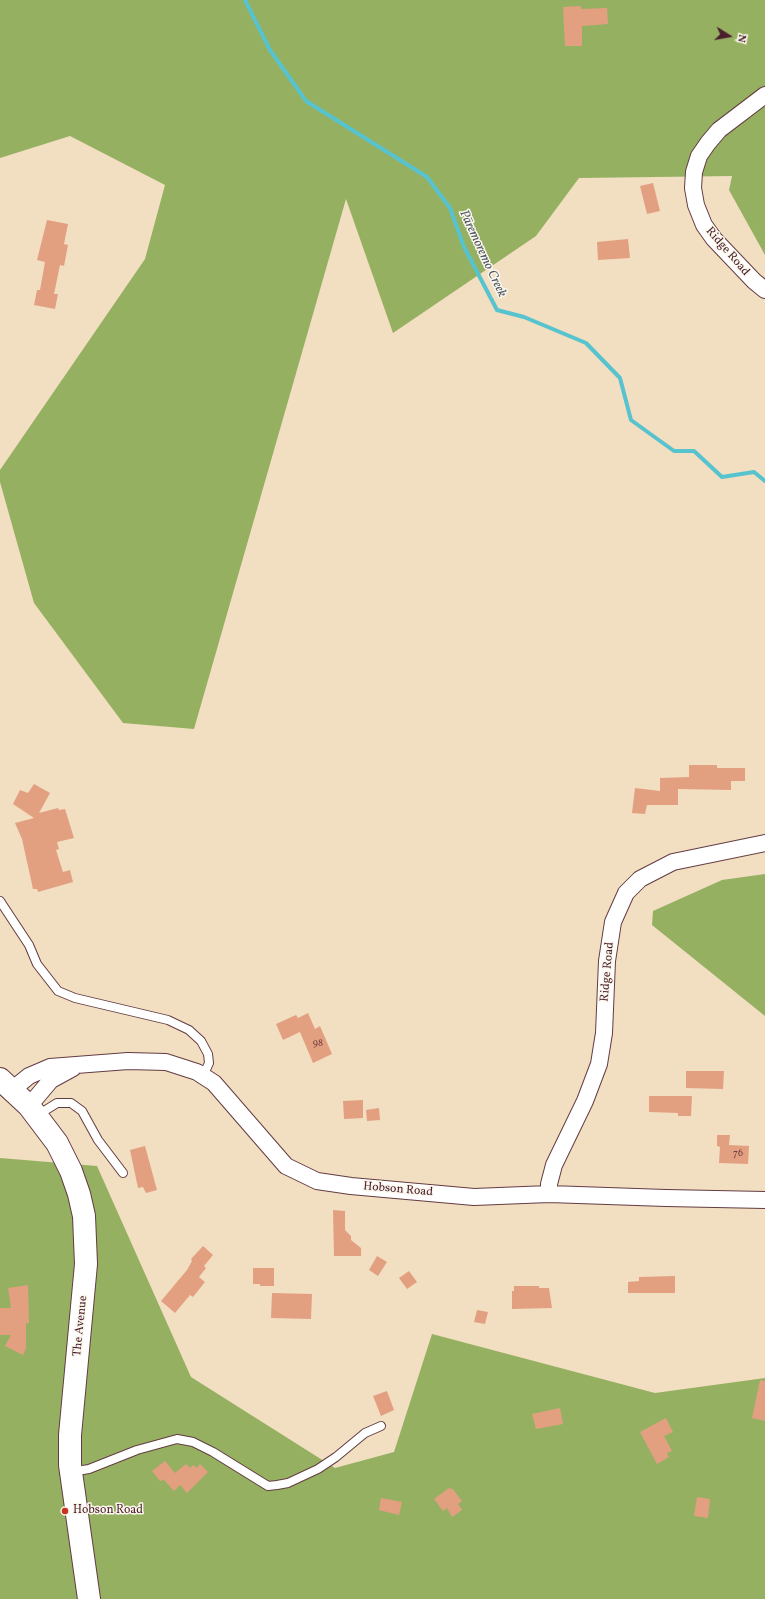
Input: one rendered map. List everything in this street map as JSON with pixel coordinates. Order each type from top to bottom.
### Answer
[{"type":"street","name":"Ridge Road","points":[[765,95],[719,130],[708,142],[699,156],[694,172],[693,188],[696,205],[704,225],[714,239],[754,281],[765,290]]},
{"type":"street","name":"Ridge Road","points":[[549,1194],[549,1184],[554,1165],[585,1101],[599,1064],[604,1033],[607,961],[613,922],[626,893],[640,879],[672,862],[765,843]]},
{"type":"street","name":"Hobson Road","points":[[6,1084],[50,1067],[128,1062],[166,1062],[181,1066],[214,1083],[286,1166],[317,1181],[351,1186],[474,1197],[549,1194],[765,1200]]},
{"type":"street","name":"Hobson Road","points":[[34,1110],[51,1080],[78,1066]]},
{"type":"street","name":"The Avenue","points":[[6,1084],[34,1110],[65,1157],[79,1194],[84,1216],[86,1264],[70,1435],[71,1472],[89,1599]]},
{"type":"lane","points":[[0,901],[29,945],[37,964],[58,991],[75,998],[168,1020],[189,1030],[201,1041],[208,1054],[209,1063],[203,1076]]},
{"type":"lane","points":[[34,1110],[57,1103],[71,1103],[82,1111],[98,1140],[123,1173]]},
{"type":"lane","points":[[71,1472],[89,1468],[137,1450],[177,1439],[193,1442],[213,1452],[268,1486],[277,1485],[288,1483],[318,1469],[365,1433],[381,1426]]},
{"type":"green space","points":[[0,0],[765,0],[765,255],[729,190],[732,176],[579,178],[536,236],[393,333],[346,199],[194,729],[123,723],[34,603],[0,482],[0,470],[145,259],[165,185],[70,136],[0,158]]},
{"type":"green space","points":[[765,874],[765,1016],[652,925],[653,911],[722,880]]},
{"type":"green space","points":[[0,1158],[97,1166],[191,1377],[335,1468],[394,1452],[432,1334],[655,1393],[765,1378],[765,1599],[0,1599]]},
{"type":"building","points":[[581,6],[581,9],[607,8],[608,24],[582,26],[582,46],[565,46],[563,7]]},
{"type":"building","points":[[653,183],[660,211],[647,214],[640,186]]},
{"type":"building","points":[[47,220],[68,224],[64,244],[68,245],[64,266],[60,265],[54,294],[58,294],[55,309],[34,305],[37,290],[40,290],[45,262],[37,260]]},
{"type":"building","points":[[628,239],[630,258],[598,260],[597,242]]},
{"type":"building","points":[[689,765],[717,765],[717,768],[745,768],[745,781],[731,781],[731,790],[678,789],[678,805],[647,805],[645,814],[632,813],[635,788],[660,791],[660,778],[689,777]]},
{"type":"building","points":[[34,784],[50,793],[39,813],[58,808],[59,810],[65,809],[74,838],[57,842],[59,849],[56,850],[63,872],[70,870],[73,882],[38,892],[37,889],[33,889],[22,839],[15,823],[34,818],[13,804],[20,790],[28,793]]},
{"type":"building","points":[[308,1013],[315,1029],[320,1026],[332,1054],[313,1063],[300,1032],[283,1040],[276,1024],[296,1015],[298,1018]]},
{"type":"building","points":[[686,1071],[724,1071],[723,1089],[686,1088]]},
{"type":"building","points":[[649,1096],[692,1096],[691,1116],[678,1116],[678,1113],[649,1112]]},
{"type":"building","points":[[363,1100],[363,1118],[344,1119],[343,1101]]},
{"type":"building","points":[[379,1108],[380,1120],[367,1121],[366,1110]]},
{"type":"building","points":[[717,1135],[730,1135],[729,1145],[749,1146],[748,1164],[719,1163],[720,1147],[717,1146]]},
{"type":"building","points":[[145,1146],[157,1190],[146,1193],[143,1187],[138,1188],[130,1150]]},
{"type":"building","points":[[333,1210],[345,1211],[345,1230],[351,1236],[351,1240],[361,1248],[361,1256],[334,1256]]},
{"type":"building","points":[[203,1246],[213,1255],[204,1266],[206,1268],[199,1277],[205,1282],[193,1297],[190,1295],[175,1313],[161,1301],[187,1270],[192,1261],[191,1259]]},
{"type":"building","points":[[377,1256],[387,1262],[378,1276],[369,1270]]},
{"type":"building","points":[[253,1268],[274,1268],[274,1286],[260,1286],[260,1284],[253,1284]]},
{"type":"building","points":[[409,1271],[417,1282],[407,1289],[399,1278]]},
{"type":"building","points":[[675,1276],[675,1293],[628,1293],[628,1282],[639,1281],[639,1277]]},
{"type":"building","points":[[28,1285],[29,1323],[26,1323],[26,1348],[23,1355],[5,1346],[11,1335],[0,1335],[0,1308],[11,1308],[8,1288]]},
{"type":"building","points":[[514,1286],[539,1286],[539,1288],[549,1288],[552,1308],[512,1309],[512,1291],[514,1291]]},
{"type":"building","points":[[272,1293],[312,1294],[311,1319],[271,1318]]},
{"type":"building","points":[[477,1310],[488,1312],[485,1324],[474,1322]]},
{"type":"building","points":[[760,1380],[765,1381],[765,1421],[752,1418]]},
{"type":"building","points":[[387,1391],[394,1410],[381,1416],[373,1396]]},
{"type":"building","points":[[560,1408],[563,1424],[536,1429],[532,1414]]},
{"type":"building","points":[[666,1418],[673,1432],[664,1436],[672,1451],[667,1453],[669,1457],[657,1464],[640,1432]]},
{"type":"building","points":[[165,1461],[175,1473],[186,1464],[190,1468],[193,1465],[197,1468],[200,1464],[208,1472],[187,1493],[180,1485],[174,1491],[164,1480],[160,1481],[152,1471]]},
{"type":"building","points":[[449,1488],[452,1488],[462,1501],[458,1504],[462,1510],[452,1517],[447,1508],[443,1511],[434,1499]]},
{"type":"building","points":[[697,1497],[710,1499],[708,1518],[694,1516]]},
{"type":"building","points":[[381,1498],[402,1502],[399,1515],[379,1510]]},
{"type":"waterway","name":"Pāremoremo Creek","points":[[245,0],[270,50],[306,101],[427,177],[450,208],[464,247],[497,310],[524,317],[586,343],[620,378],[631,420],[674,451],[694,451],[722,477],[754,472],[765,481]]},
{"type":"place","name":"Hobson Road","points":[[65,1511]]}]
